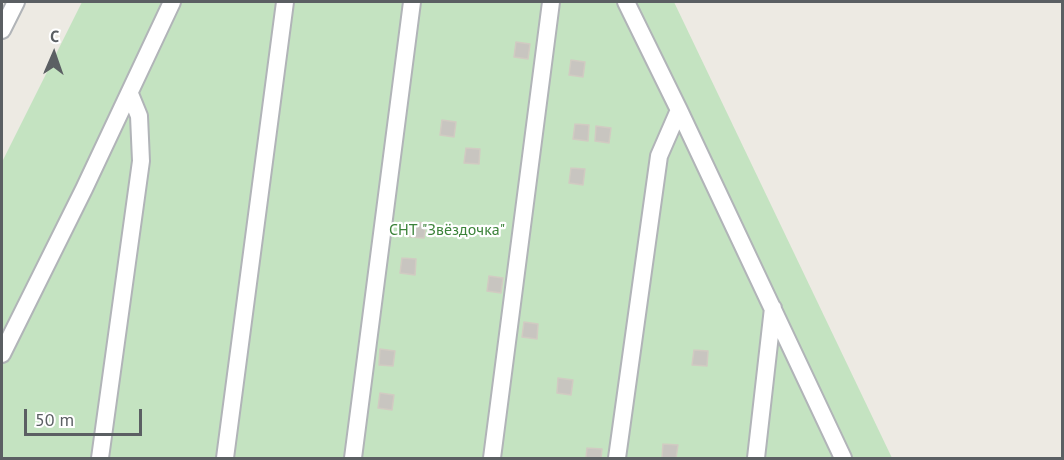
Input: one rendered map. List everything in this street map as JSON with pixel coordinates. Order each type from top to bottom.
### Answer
[{"type":"street","points":[[2,30],[16,2]]},
{"type":"street","points":[[2,354],[130,94],[172,2]]},
{"type":"street","points":[[225,459],[285,2]]},
{"type":"street","points":[[353,459],[412,2]]},
{"type":"street","points":[[492,459],[551,2]]},
{"type":"street","points":[[626,2],[843,459]]},
{"type":"street","points":[[100,459],[141,160],[139,116],[130,94]]},
{"type":"street","points":[[617,459],[658,156],[679,110]]},
{"type":"street","points":[[756,459],[772,308]]},
{"type":"green space","name":"СНТ \"Звёздочка\"","points":[[82,2],[674,2],[892,458],[2,458],[2,162]]},
{"type":"building","points":[[516,42],[530,44],[528,59],[514,57]]},
{"type":"building","points":[[571,60],[585,62],[583,77],[569,75]]},
{"type":"building","points":[[442,120],[456,122],[454,137],[440,135]]},
{"type":"building","points":[[575,124],[589,125],[588,141],[573,139]]},
{"type":"building","points":[[596,126],[611,128],[609,143],[595,141]]},
{"type":"building","points":[[466,148],[480,149],[479,164],[464,163]]},
{"type":"building","points":[[571,168],[585,169],[583,185],[569,183]]},
{"type":"building","points":[[412,222],[426,223],[424,238],[410,237]]},
{"type":"building","points":[[402,258],[416,259],[415,275],[400,273]]},
{"type":"building","points":[[489,276],[503,278],[501,293],[487,291]]},
{"type":"building","points":[[524,322],[538,324],[537,339],[522,337]]},
{"type":"building","points":[[380,349],[395,351],[393,366],[379,365]]},
{"type":"building","points":[[694,350],[708,351],[707,366],[692,365]]},
{"type":"building","points":[[558,378],[573,380],[571,395],[557,393]]},
{"type":"building","points":[[380,393],[394,395],[392,410],[378,408]]},
{"type":"building","points":[[663,444],[678,445],[676,458],[662,458]]},
{"type":"building","points":[[587,448],[602,449],[601,458],[586,458]]}]
